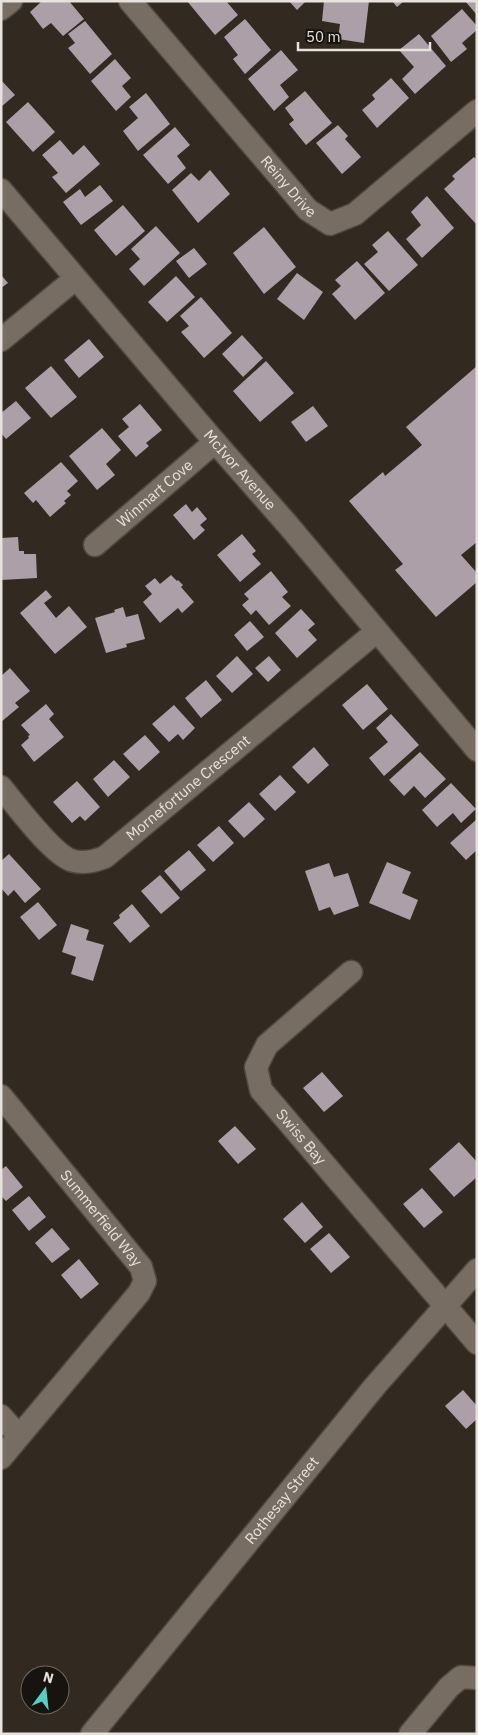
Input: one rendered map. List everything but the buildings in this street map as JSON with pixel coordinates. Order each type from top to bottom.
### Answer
[{"type":"street","points":[[1,9],[11,1]]},
{"type":"street","name":"Reiny Drive","points":[[130,1],[308,210],[330,224],[355,214],[477,111]]},
{"type":"street","name":"McIvor Avenue","points":[[1,190],[75,279],[288,525],[477,750]]},
{"type":"street","points":[[1,340],[75,279]]},
{"type":"street","name":"Winmart Cove","points":[[95,545],[215,442]]},
{"type":"street","name":"Mornefortune Crescent","points":[[1,787],[55,850],[73,861],[93,862],[104,857],[376,632]]},
{"type":"street","name":"Swiss Bay","points":[[351,972],[267,1045],[256,1067],[261,1090],[477,1343]]},
{"type":"street","name":"Summerfield Way","points":[[1,1096],[141,1267],[145,1280],[140,1293],[1,1458]]},
{"type":"street","name":"Rothesay Street","points":[[92,1734],[375,1386],[477,1270]]},
{"type":"street","points":[[1,1416],[19,1436]]},
{"type":"street","points":[[410,1734],[448,1687],[461,1677],[477,1678]]}]
